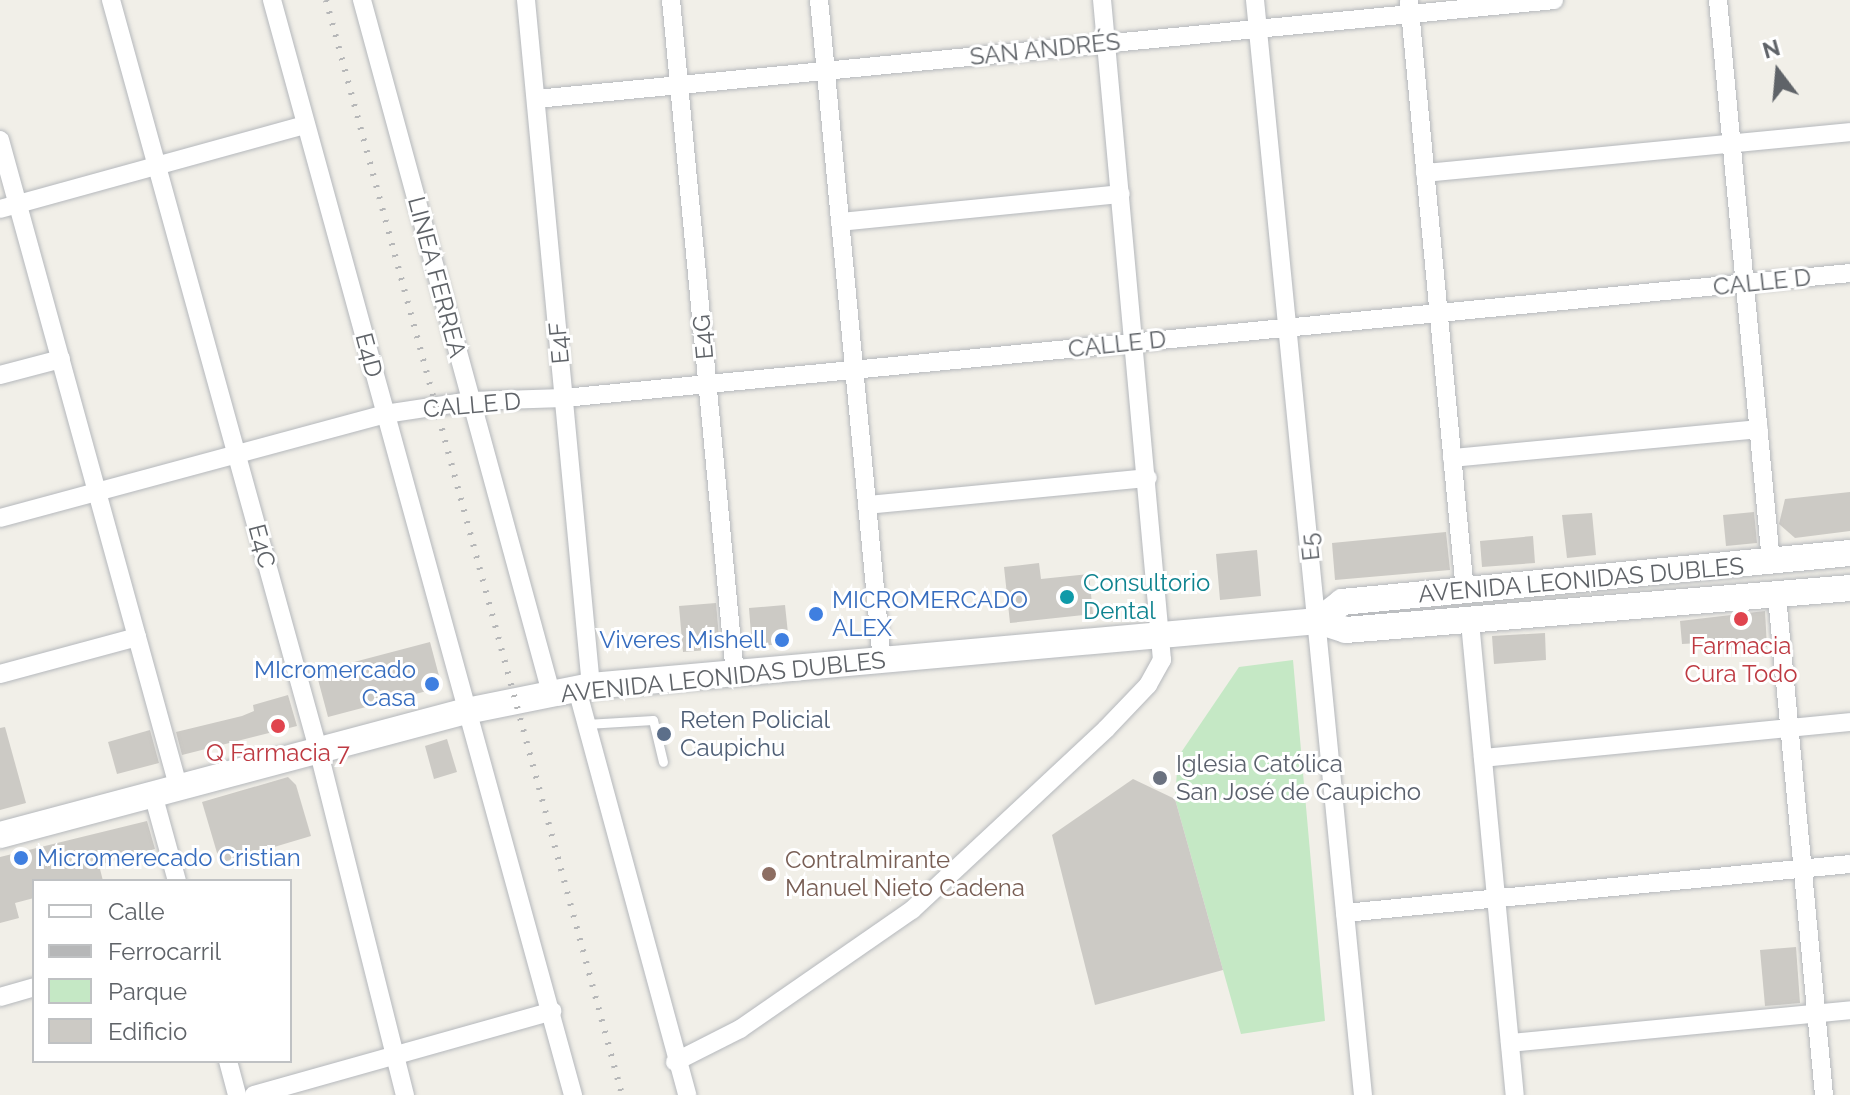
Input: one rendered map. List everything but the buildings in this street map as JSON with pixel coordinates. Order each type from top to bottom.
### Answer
[{"type":"main road","name":"AVENIDA LEONIDAS DUBLES","points":[[1318,621],[1342,602],[1850,553]]},
{"type":"main road","name":"AVENIDA LEONIDAS DUBLES","points":[[0,835],[467,711],[573,690],[1318,621],[1346,630],[1850,588]]},
{"type":"street","name":"E4C","points":[[111,0],[318,749],[405,1095]]},
{"type":"street","name":"E4D","points":[[272,0],[573,1095]]},
{"type":"street","name":"LINEA FERREA","points":[[362,0],[471,401],[573,690]]},
{"type":"street","name":"E4F","points":[[526,0],[564,398],[573,690],[586,724],[675,1062],[687,1095]]},
{"type":"street","name":"E4G","points":[[671,0],[735,674]]},
{"type":"street","points":[[819,0],[882,662]]},
{"type":"street","points":[[675,1062],[740,1029],[912,910],[1148,685],[1162,660],[1148,478],[1102,0]]},
{"type":"street","name":"E5","points":[[1255,0],[1363,1095]]},
{"type":"street","name":"SAN ANDRÉS","points":[[536,99],[1258,29],[1409,7],[1554,0]]},
{"type":"street","points":[[1718,0],[1771,562]]},
{"type":"street","points":[[1409,7],[1465,591]]},
{"type":"street","points":[[9,207],[306,125]]},
{"type":"street","points":[[1425,173],[1850,132]]},
{"type":"street","points":[[0,140],[9,207],[61,359],[137,637],[166,790],[177,879]]},
{"type":"street","points":[[840,222],[1121,194]]},
{"type":"street","name":"CALLE D","points":[[0,518],[385,414],[471,401],[564,398],[1850,273]]},
{"type":"street","points":[[0,375],[61,359]]},
{"type":"street","points":[[1452,458],[1759,429]]},
{"type":"street","points":[[867,505],[1148,478]]},
{"type":"street","points":[[1777,596],[1824,1095]]},
{"type":"street","points":[[1470,622],[1515,1095]]},
{"type":"street","points":[[0,674],[137,637]]},
{"type":"street","points":[[1483,758],[1850,722]]},
{"type":"street","points":[[1345,913],[1850,864]]},
{"type":"street","points":[[0,997],[32,988]]},
{"type":"street","points":[[1510,1043],[1850,1010]]},
{"type":"street","points":[[254,1095],[552,1011]]},
{"type":"street","points":[[229,1063],[237,1095]]},
{"type":"lane","points":[[586,724],[653,720],[663,762]]},
{"type":"green space","points":[[1293,660],[1325,1021],[1241,1034],[1175,799],[1178,757],[1239,667]]},
{"type":"railway","points":[[326,0],[622,1095]]},
{"type":"place","name":"Consultorio Dental","points":[[1067,597]]},
{"type":"place","name":"MICROMERCADO ALEX","points":[[816,614]]},
{"type":"place","name":"Farmacia Cura Todo","points":[[1741,619]]},
{"type":"place","name":"Viveres Mishell","points":[[782,640]]},
{"type":"place","name":"MIcromercado Casa","points":[[432,684]]},
{"type":"place","name":"Q Farmacia 7","points":[[278,726]]},
{"type":"place","name":"Reten Policial Caupichu","points":[[664,734]]},
{"type":"place","name":"Iglesia Católica San José de Caupicho","points":[[1160,778]]},
{"type":"place","name":"Micromerecado Cristian","points":[[21,858]]},
{"type":"place","name":"Contralmirante Manuel Nieto Cadena","points":[[769,874]]}]
